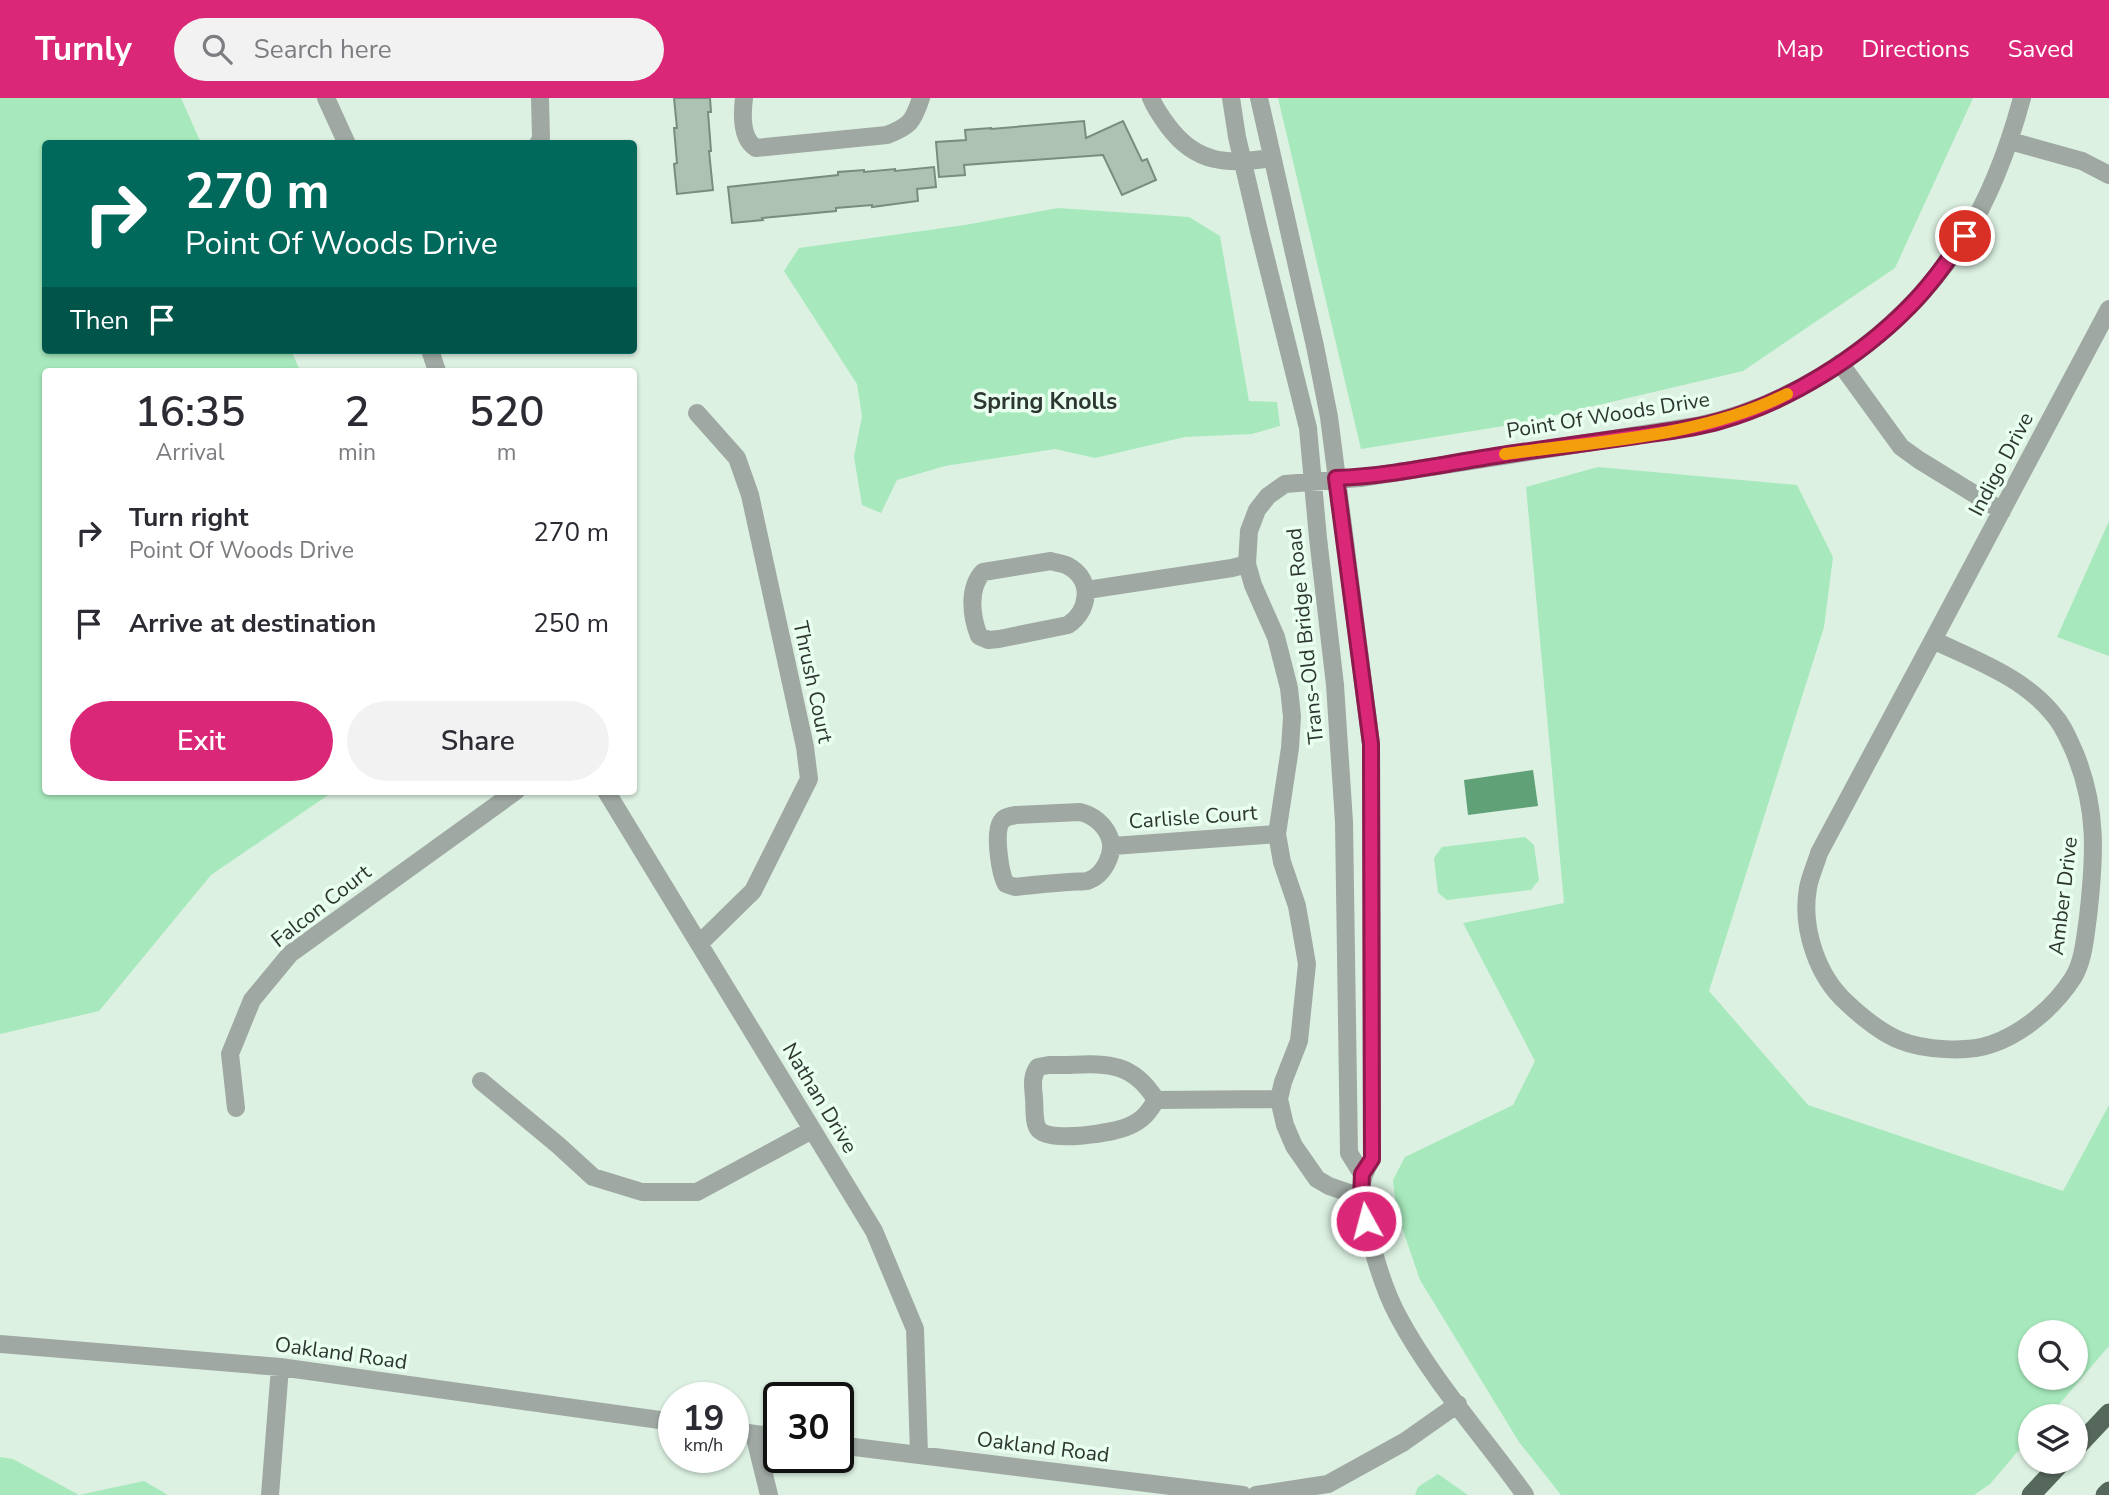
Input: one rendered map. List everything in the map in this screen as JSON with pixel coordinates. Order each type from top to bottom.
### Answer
[{"type":"highway","points":[[2088,1435],[2109,1413]]},
{"type":"highway","points":[[2031,1495],[2051,1474]]},
{"type":"highway","points":[[2105,1495],[2109,1491]]},
{"type":"street","points":[[326,98],[345,140]]},
{"type":"street","points":[[540,98],[540,140]]},
{"type":"street","points":[[744,98],[745,136],[748,144],[756,148],[887,135],[906,128],[916,113],[921,98]]},
{"type":"street","points":[[1151,98],[1175,136],[1190,150],[1219,161],[1243,163],[1271,158]]},
{"type":"street","name":"Trans-Old Bridge Road","points":[[1231,98],[1243,163],[1308,428],[1335,685],[1344,822],[1349,1153],[1362,1174]]},
{"type":"street","name":"Trans-Old Bridge Road","points":[[1259,98],[1329,417],[1371,744],[1372,1159],[1362,1174],[1361,1197],[1381,1278],[1398,1315],[1414,1342],[1525,1495]]},
{"type":"street","name":"Point Of Woods Drive","points":[[1336,478],[1360,478],[1719,421],[1803,386],[1840,363],[1908,308],[1933,280],[1965,236],[1990,188],[2010,141],[2022,98]]},
{"type":"street","points":[[2010,141],[2082,161],[2109,175]]},
{"type":"street","name":"Indigo Drive","points":[[1933,640],[2109,309]]},
{"type":"street","points":[[1840,363],[1901,447],[2002,511]]},
{"type":"street","name":"Thrush Court","points":[[697,413],[737,458],[750,495],[809,779],[753,891],[699,944]]},
{"type":"street","name":"Carlisle Court","points":[[1279,1100],[1299,1041],[1307,964],[1297,906],[1282,862],[1277,834],[1290,748],[1292,717],[1289,688],[1276,637],[1253,585],[1247,564],[1249,531],[1257,510],[1268,496],[1285,484],[1336,478]]},
{"type":"street","points":[[1051,561],[1068,565],[1081,577],[1087,590],[1085,605],[1077,619],[1068,625],[988,640],[979,636],[972,592],[976,579],[983,572],[1051,561]]},
{"type":"street","points":[[1087,590],[1247,564]]},
{"type":"street","name":"Amber Drive","points":[[1933,640],[1994,668],[2027,689],[2053,713],[2064,729],[2085,776],[2094,830],[2084,950],[2074,977],[2051,1005],[2026,1027],[1992,1044],[1965,1049],[1921,1047],[1897,1040],[1872,1024],[1845,1001],[1826,977],[1807,933],[1808,888],[1819,853],[1933,640]]},
{"type":"street","name":"Falcon Court","points":[[236,1108],[230,1054],[252,1000],[290,954],[510,795]]},
{"type":"street","name":"Nathan Drive","points":[[608,795],[874,1231],[915,1329],[919,1454]]},
{"type":"street","name":"Carlisle Court","points":[[1080,812],[1090,815],[1108,833],[1113,846],[1108,861],[1088,881],[1015,887],[1006,884],[1001,876],[998,831],[1001,821],[1007,816],[1080,812]]},
{"type":"street","name":"Carlisle Court","points":[[1113,846],[1277,834]]},
{"type":"street","points":[[1049,1065],[1111,1065],[1127,1070],[1139,1079],[1149,1088],[1156,1100],[1147,1115],[1131,1126],[1112,1133],[1052,1137],[1042,1133],[1036,1126],[1034,1073],[1038,1067],[1049,1065]]},
{"type":"street","points":[[481,1082],[593,1177],[642,1192],[697,1192],[812,1130]]},
{"type":"street","points":[[1156,1100],[1279,1100],[1294,1146],[1317,1179],[1361,1197]]},
{"type":"street","name":"Oakland Road","points":[[0,1344],[280,1367],[658,1420]]},
{"type":"street","points":[[270,1495],[280,1367]]},
{"type":"street","points":[[1256,1495],[1328,1484],[1404,1442],[1458,1404]]},
{"type":"street","points":[[749,1433],[763,1435]]},
{"type":"street","points":[[754,1434],[769,1495]]},
{"type":"street","name":"Oakland Road","points":[[854,1447],[1243,1495]]},
{"type":"shaded area","points":[[0,98],[181,98],[200,140],[42,140],[42,354],[293,354],[299,368],[42,368],[42,795],[328,795],[211,875],[99,1011],[0,1034]]},
{"type":"shaded area","points":[[1278,98],[1973,98],[1895,268],[1743,371],[1522,423],[1361,449]]},
{"type":"shaded area","points":[[1058,208],[1189,217],[1220,236],[1249,401],[1277,402],[1280,426],[1252,434],[1185,437],[1095,458],[1055,449],[945,466],[897,480],[881,513],[862,505],[854,457],[862,416],[857,384],[784,271],[799,248],[965,225]]},
{"type":"shaded area","points":[[1598,467],[1797,485],[1833,557],[1824,627],[1709,991],[1808,1105],[2063,1191],[2109,1105],[2109,1346],[2088,1370],[2088,1320],[2018,1320],[2018,1390],[2071,1390],[2059,1404],[2018,1404],[2018,1451],[1990,1484],[1974,1495],[1561,1495],[1519,1442],[1420,1280],[1396,1210],[1393,1180],[1405,1157],[1513,1105],[1535,1061],[1463,923],[1564,903],[1526,487]]},
{"type":"shaded area","points":[[2109,521],[2109,656],[2057,637]]},
{"type":"shaded area","points":[[1533,770],[1538,806],[1468,815],[1464,780]]},
{"type":"shaded area","points":[[1525,837],[1534,845],[1539,880],[1531,890],[1447,900],[1438,893],[1434,858],[1442,847]]},
{"type":"shaded area","points":[[0,1457],[13,1459],[79,1495],[0,1495]]},
{"type":"shaded area","points":[[1438,1474],[1468,1495],[1415,1495],[1418,1487]]},
{"type":"shaded area","points":[[144,1481],[168,1495],[79,1495]]},
{"type":"building","points":[[674,98],[710,98],[709,151],[713,190],[677,194]]},
{"type":"building","points":[[1084,121],[1086,138],[1123,121],[1142,161],[1147,159],[1156,180],[1122,195],[1103,155],[964,165],[965,175],[939,177],[936,142],[966,140],[965,130]]},
{"type":"building","points":[[934,167],[936,187],[917,189],[918,201],[836,208],[836,211],[732,223],[728,187],[838,175],[838,172]]},
{"type":"slow traffic","points":[[1505,454],[1656,433],[1719,421],[1787,394]]},
{"type":"district","name":"Spring Knolls","points":[[1045,401]]},
{"type":"route","points":[[1366,1221],[1361,1197],[1362,1174],[1372,1159],[1371,744],[1336,478],[1360,478],[1483,457],[1656,433],[1742,414],[1803,386],[1840,363],[1881,332],[1908,308],[1933,280],[1965,236]]}]
